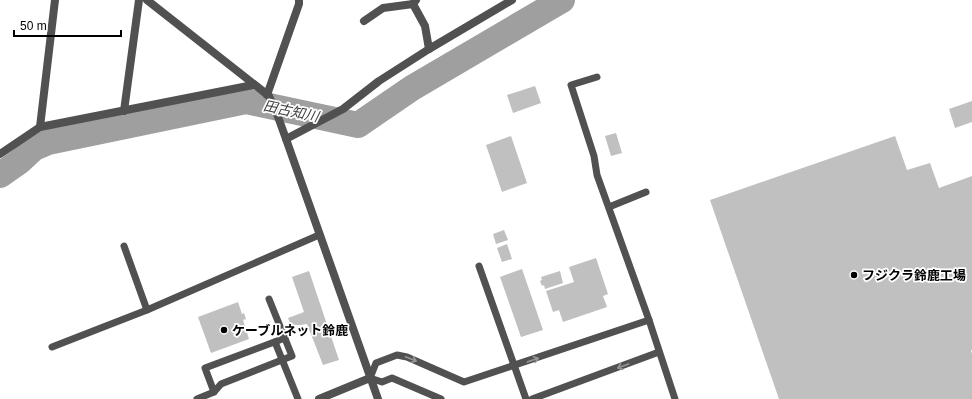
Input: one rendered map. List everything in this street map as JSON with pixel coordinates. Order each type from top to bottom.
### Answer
[{"type":"street","points":[[40,127],[55,0]]},
{"type":"street","points":[[124,111],[139,0]]},
{"type":"street","points":[[147,0],[268,96],[277,114],[378,399]]},
{"type":"street","points":[[268,96],[299,4],[299,0]]},
{"type":"street","points":[[286,140],[343,109],[379,81],[429,49],[512,0]]},
{"type":"street","points":[[364,21],[383,8],[414,2],[425,26],[429,49]]},
{"type":"street","points":[[0,154],[40,127],[253,85]]},
{"type":"street","points":[[319,399],[370,378]]},
{"type":"lane","points":[[597,76],[571,85],[594,156],[597,175],[676,399]]},
{"type":"lane","points":[[609,207],[646,192]]},
{"type":"lane","points":[[52,347],[147,310],[320,235]]},
{"type":"lane","points":[[124,246],[147,310]]},
{"type":"lane","points":[[479,266],[526,399]]},
{"type":"lane","points":[[197,399],[214,392],[221,384],[292,356],[269,299]]},
{"type":"lane","points":[[441,399],[392,378],[382,382],[370,378],[376,363],[396,355],[407,357],[464,382],[649,320]]},
{"type":"lane","points":[[214,392],[205,368],[285,338]]},
{"type":"lane","points":[[275,342],[298,399]]},
{"type":"lane","points":[[532,399],[659,352]]},
{"type":"building","points":[[535,86],[541,103],[513,113],[507,95]]},
{"type":"building","points":[[972,101],[972,122],[955,128],[949,109]]},
{"type":"building","points":[[616,133],[622,153],[611,156],[605,136]]},
{"type":"building","points":[[511,136],[527,183],[502,192],[486,145]]},
{"type":"building","name":"フジクラ鈴鹿工場","points":[[895,136],[907,170],[930,163],[939,188],[972,176],[972,399],[779,399],[710,200]]},
{"type":"building","points":[[504,230],[508,240],[496,244],[493,234]]},
{"type":"building","points":[[507,244],[512,259],[502,262],[497,248]]},
{"type":"building","points":[[596,258],[608,294],[603,296],[607,307],[563,322],[559,310],[553,312],[546,291],[574,282],[569,267]]},
{"type":"building","points":[[522,269],[543,330],[521,337],[500,277]]},
{"type":"building","points":[[309,271],[339,360],[323,365],[307,324],[294,325],[290,323],[288,318],[304,312],[292,277]]},
{"type":"building","points":[[560,271],[563,283],[545,289],[544,285],[542,286],[540,281],[542,280],[541,277]]},
{"type":"building","name":"ケーブルネット鈴鹿","points":[[238,302],[242,314],[244,313],[246,319],[243,320],[249,339],[211,353],[198,317]]},
{"type":"waterway","name":"田古知川","points":[[0,175],[20,161],[34,148],[48,142],[246,101],[358,125],[412,88],[562,0]]},
{"type":"place","name":"フジクラ鈴鹿工場","points":[[854,275]]},
{"type":"place","name":"ケーブルネット鈴鹿","points":[[224,330]]}]
